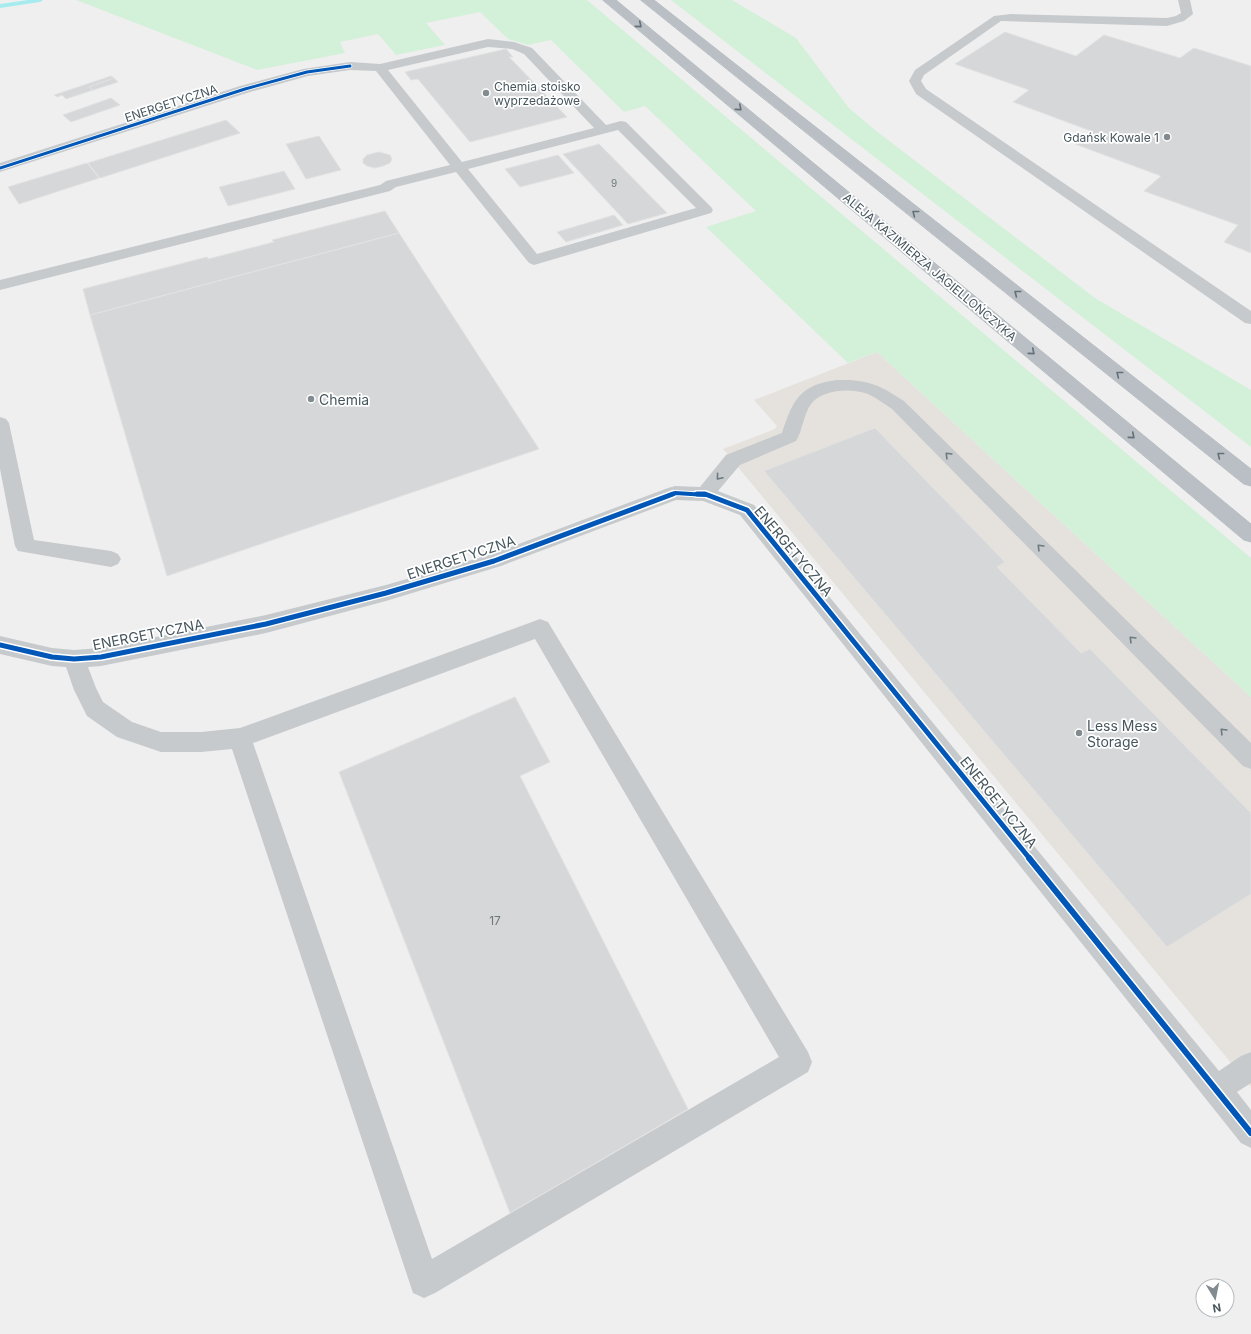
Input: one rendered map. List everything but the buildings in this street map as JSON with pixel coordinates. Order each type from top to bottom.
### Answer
[{"type":"highway","name":"ALEJA KAZIMIERZA JAGIELLOŃCZYKA","points":[[609,0],[1251,535]]},
{"type":"highway","points":[[647,0],[1251,479]]},
{"type":"street","points":[[1184,0],[1187,14],[1180,19],[1167,22],[998,18],[919,73],[915,81],[921,91],[1251,319]]},
{"type":"street","name":"ENERGETYCZNA","points":[[0,168],[245,89],[307,72],[350,66],[380,68],[488,43],[514,46],[528,51],[603,130]]},
{"type":"street","points":[[0,285],[386,188],[391,184],[459,167],[603,130],[620,126],[706,210],[534,260],[459,167],[380,68]]},
{"type":"street","points":[[705,494],[733,460],[790,437],[799,411],[806,398],[823,388],[850,384],[875,390],[898,405],[1251,759]]},
{"type":"street","points":[[0,423],[5,472],[25,546],[111,559]]},
{"type":"street","name":"ENERGETYCZNA","points":[[0,645],[52,657],[74,659],[101,657],[266,624],[386,594],[494,561],[674,493],[705,494],[747,510],[1251,1134]]},
{"type":"street","points":[[74,659],[85,690],[95,709],[125,730],[161,742],[201,742],[240,738],[540,628],[798,1062],[424,1282],[240,738]]},
{"type":"street","points":[[1216,1089],[1251,1066]]},
{"type":"shaded area","points":[[877,352],[1251,697],[1251,1087],[723,449],[775,429],[777,426],[754,400]]},
{"type":"green space","points":[[76,0],[587,0],[1251,558],[1251,697],[877,352],[848,363],[706,227],[756,211],[645,106],[624,112],[551,40],[528,45],[508,39],[480,12],[426,23],[445,45],[396,55],[378,34],[340,42],[345,53],[257,70]]},
{"type":"green space","points":[[671,0],[732,0],[796,38],[849,108],[875,130],[1095,298],[1251,390],[1251,447]]},
{"type":"waterway","points":[[0,6],[40,0]]},
{"type":"cycle path","points":[[0,168],[245,89],[307,72],[350,66]]},
{"type":"cycle path","points":[[0,645],[52,657],[74,659],[101,657],[266,624],[386,593],[494,561],[675,493],[705,494],[747,510],[1251,1133]]},
{"type":"place","name":"Chemia stoisko wyprzedażowe","points":[[486,93]]},
{"type":"place","name":"Gdańsk Kowale 1","points":[[1167,137]]},
{"type":"place","name":"Chemia","points":[[311,399]]},
{"type":"place","name":"Less Mess Storage","points":[[1079,733]]}]
